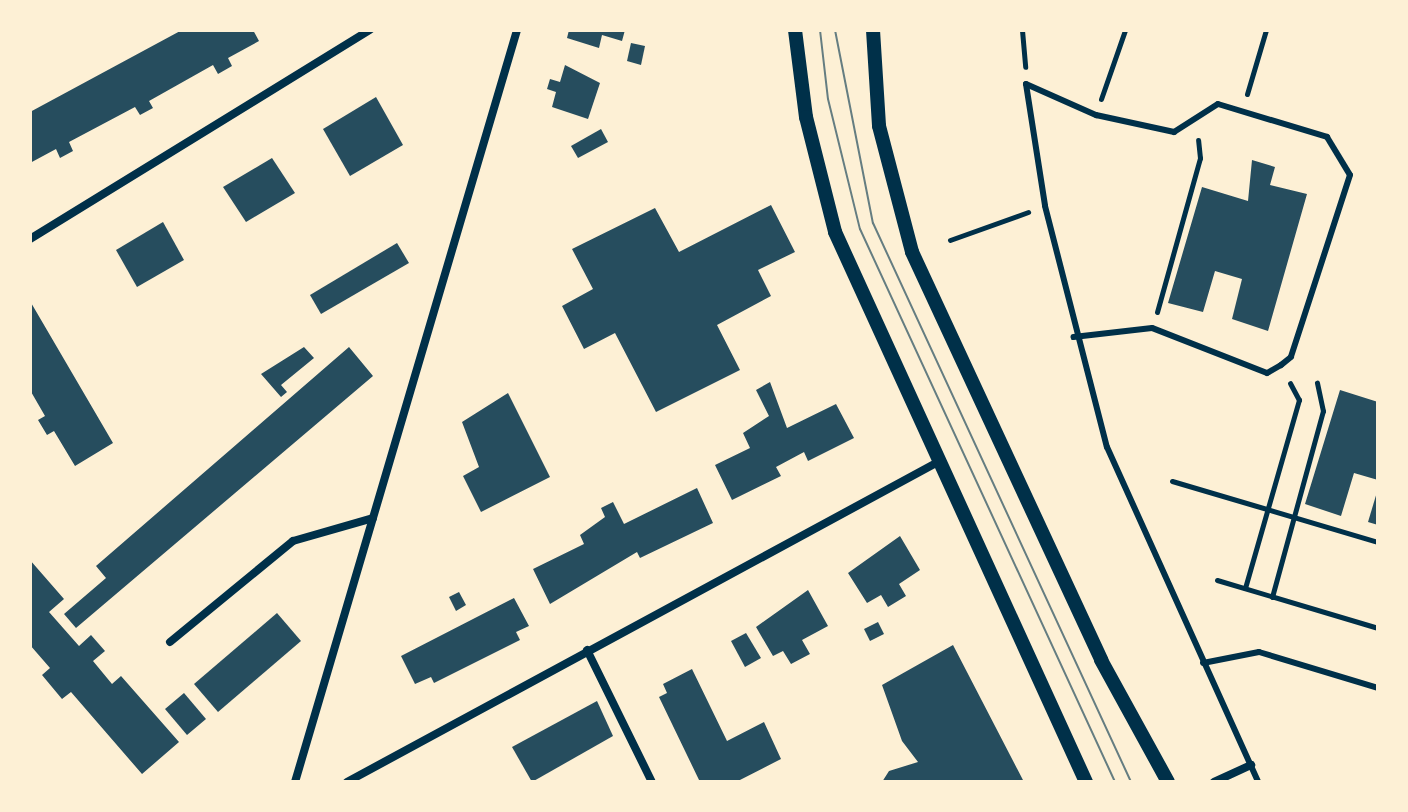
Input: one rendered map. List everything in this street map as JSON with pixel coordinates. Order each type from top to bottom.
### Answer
[{"type":"street","points":[[30,239],[370,30]]},
{"type":"street","points":[[295,782],[517,30]]},
{"type":"street","points":[[795,30],[806,117],[835,232],[1086,782]]},
{"type":"street","points":[[873,30],[879,126],[912,252],[1101,660],[1168,782]]},
{"type":"street","points":[[347,782],[938,462]]},
{"type":"street","points":[[170,642],[293,541],[373,518]]},
{"type":"street","points":[[587,650],[652,782]]},
{"type":"street","points":[[1214,782],[1251,765]]},
{"type":"lane","points":[[1026,84],[1096,115],[1174,132],[1218,104],[1327,137],[1350,175],[1291,357],[1281,365],[1267,373],[1152,328],[1074,337]]},
{"type":"lane","points":[[1026,84],[1045,206],[1074,337],[1107,447],[1258,782]]},
{"type":"lane","points":[[1203,663],[1259,652],[1378,688]]},
{"type":"path","points":[[1022,30],[1026,84]]},
{"type":"path","points":[[1096,115],[1125,30]]},
{"type":"path","points":[[1242,112],[1266,30]]},
{"type":"path","points":[[1152,328],[1200,158],[1195,118]]},
{"type":"path","points":[[950,240],[1045,206]]},
{"type":"path","points":[[1245,588],[1299,400],[1281,365]]},
{"type":"path","points":[[1272,597],[1323,411],[1317,383]]},
{"type":"path","points":[[1172,481],[1378,542]]},
{"type":"path","points":[[1217,580],[1378,628]]},
{"type":"building","points":[[182,30],[253,30],[259,41],[228,58],[232,66],[218,74],[213,65],[149,101],[153,108],[140,115],[135,107],[69,142],[73,151],[60,158],[56,149],[30,163],[30,112]]},
{"type":"building","points":[[569,30],[625,30],[622,41],[602,35],[599,48],[567,38]]},
{"type":"building","points":[[631,43],[645,46],[641,65],[627,61]]},
{"type":"building","points":[[565,65],[600,83],[588,119],[552,107],[556,92],[547,89],[550,79],[560,82]]},
{"type":"building","points":[[376,97],[403,145],[350,176],[323,129]]},
{"type":"building","points":[[601,129],[608,142],[578,158],[571,146]]},
{"type":"building","points":[[272,158],[295,193],[246,222],[223,187]]},
{"type":"building","points":[[1252,160],[1275,167],[1270,185],[1307,194],[1268,331],[1232,319],[1242,279],[1215,271],[1203,312],[1168,303],[1202,187],[1248,201]]},
{"type":"building","points":[[771,205],[795,252],[758,270],[771,296],[717,325],[740,370],[656,412],[615,333],[584,349],[562,306],[593,289],[572,249],[655,208],[679,252]]},
{"type":"building","points":[[163,222],[184,260],[137,287],[116,250]]},
{"type":"building","points":[[397,243],[409,263],[321,314],[310,295]]},
{"type":"building","points":[[30,301],[113,443],[75,466],[54,431],[47,435],[38,420],[45,416],[30,390]]},
{"type":"building","points":[[304,347],[314,358],[281,385],[287,392],[281,397],[261,374]]},
{"type":"building","points":[[349,347],[373,376],[76,628],[64,614],[106,578],[96,566]]},
{"type":"building","points":[[770,382],[787,428],[836,404],[854,438],[808,461],[804,452],[776,467],[781,476],[732,500],[715,465],[750,448],[743,433],[769,416],[756,390]]},
{"type":"building","points":[[1340,390],[1378,402],[1378,480],[1354,473],[1341,516],[1305,504]]},
{"type":"building","points":[[508,393],[550,477],[481,512],[463,476],[479,467],[462,422]]},
{"type":"building","points":[[697,488],[713,523],[640,558],[637,552],[550,604],[533,569],[584,544],[580,535],[605,517],[601,508],[613,502],[624,524]]},
{"type":"building","points":[[1378,492],[1378,525],[1368,522]]},
{"type":"building","points":[[900,536],[920,570],[899,584],[906,596],[888,607],[881,595],[867,603],[848,573]]},
{"type":"building","points":[[30,560],[64,599],[49,612],[79,646],[91,635],[105,651],[93,661],[112,684],[121,676],[179,742],[142,774],[71,692],[62,699],[42,675],[50,668],[30,645]]},
{"type":"building","points":[[808,590],[828,626],[802,640],[810,654],[791,664],[783,651],[773,656],[756,627]]},
{"type":"building","points":[[459,592],[466,605],[456,611],[449,597]]},
{"type":"building","points":[[514,598],[529,626],[516,632],[520,640],[434,683],[431,677],[415,684],[401,656]]},
{"type":"building","points":[[277,613],[301,641],[218,712],[194,684]]},
{"type":"building","points":[[878,622],[884,634],[870,641],[864,629]]},
{"type":"building","points":[[746,633],[761,658],[745,667],[731,641]]},
{"type":"building","points":[[953,645],[1024,782],[882,782],[889,771],[918,762],[902,741],[882,685]]},
{"type":"building","points":[[692,669],[727,741],[764,722],[781,759],[736,782],[700,782],[659,697],[667,693],[663,684]]},
{"type":"building","points":[[184,693],[206,719],[187,735],[165,709]]},
{"type":"building","points":[[597,701],[613,736],[532,782],[512,747]]},
{"type":"tram line","points":[[820,30],[828,99],[860,229],[1115,782]]},
{"type":"tram line","points":[[835,30],[873,223],[1131,782]]}]
